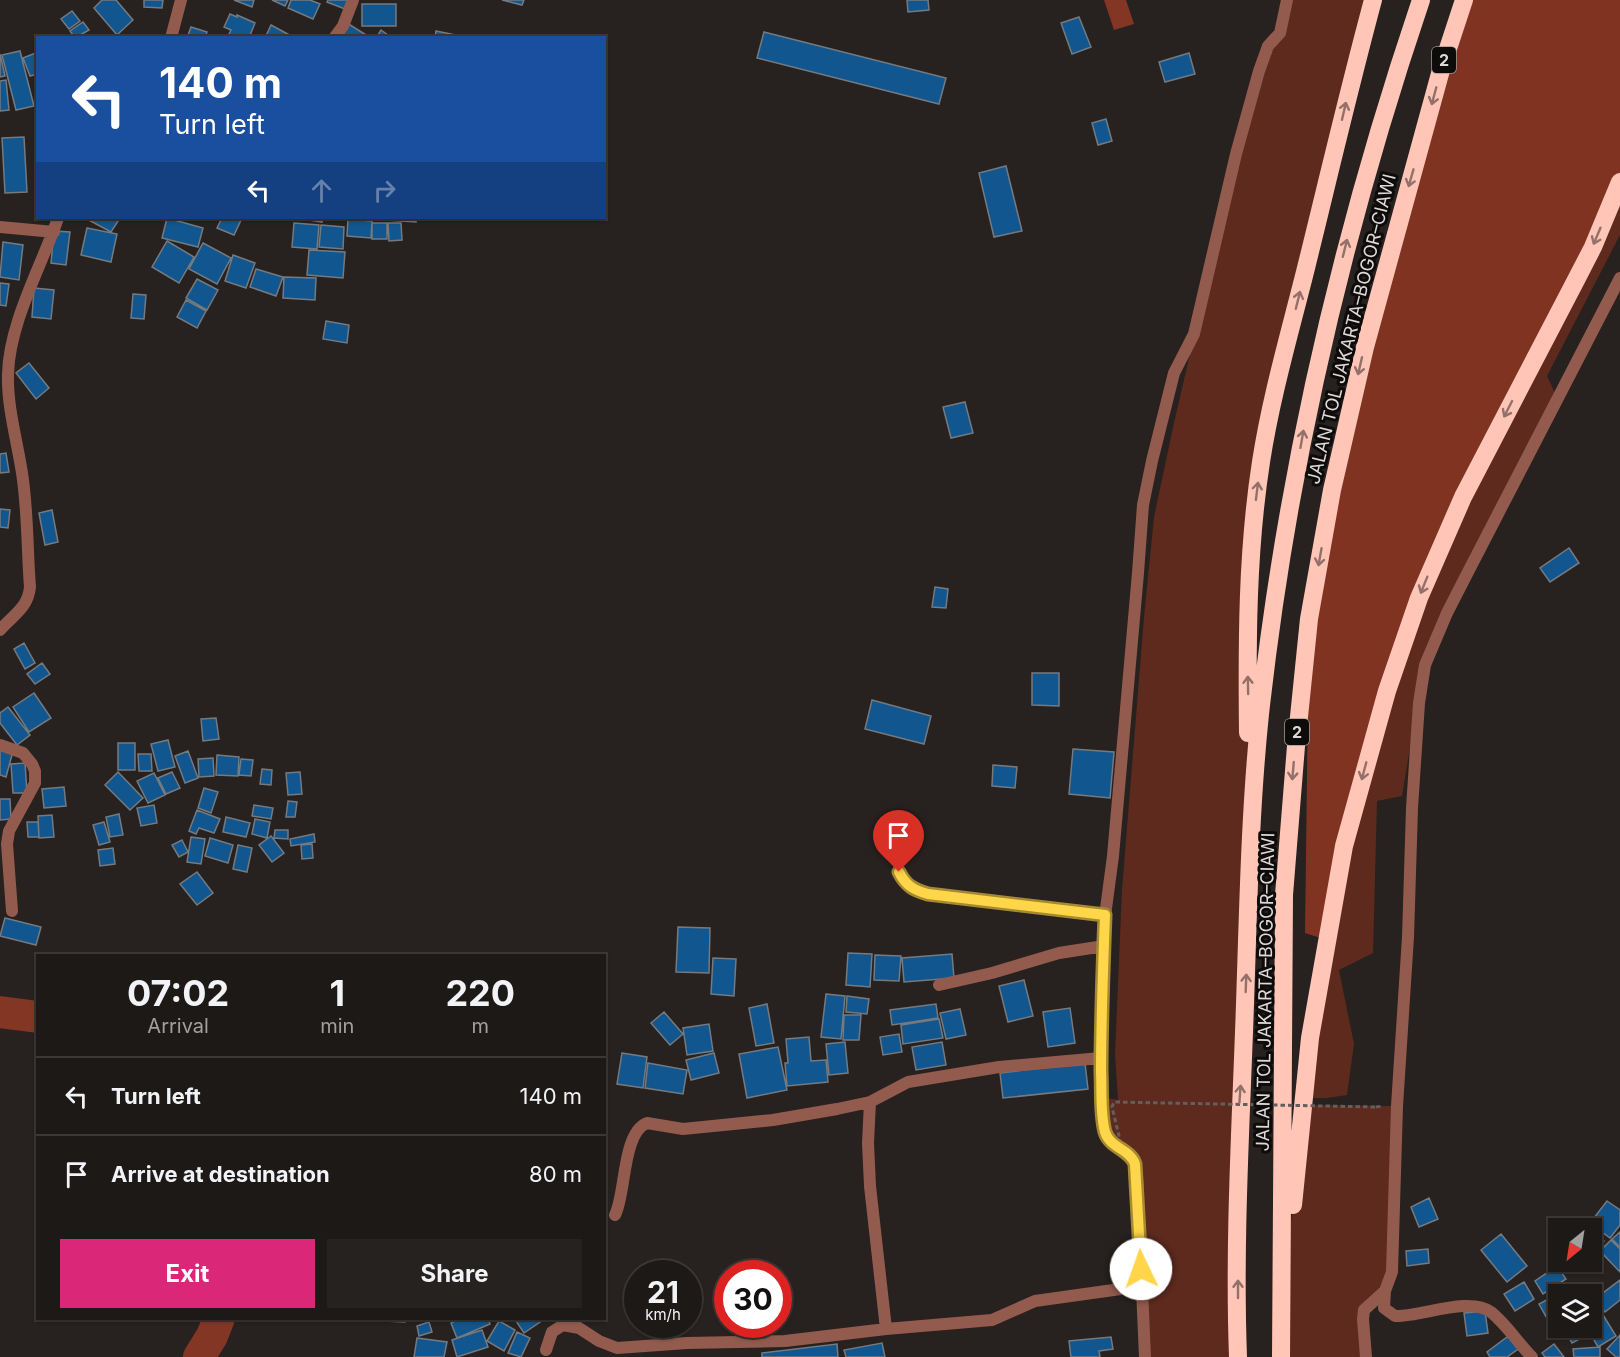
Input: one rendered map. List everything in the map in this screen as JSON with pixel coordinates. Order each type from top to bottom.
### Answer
[{"type":"highway","points":[[1251,828],[1247,628],[1250,567],[1261,461],[1278,381],[1372,0]]},
{"type":"highway","name":"JALAN TOL JAKARTA–BOGOR–CIAWI","points":[[1238,1357],[1239,1104],[1251,828],[1266,662],[1290,503],[1309,400],[1350,229],[1385,109],[1421,0]]},
{"type":"highway","name":"JALAN TOL JAKARTA–BOGOR–CIAWI","points":[[1282,1357],[1284,895],[1309,619],[1332,490],[1365,347],[1441,70],[1464,0]]},
{"type":"highway","points":[[1282,1357],[1290,1230],[1310,1038],[1344,846],[1373,736],[1406,636],[1437,554],[1473,477],[1593,247],[1620,182]]},
{"type":"street","points":[[172,36],[181,0]]},
{"type":"street","points":[[336,36],[343,26],[353,0]]},
{"type":"street","points":[[1145,1357],[1135,1164],[1131,1157],[1112,1143],[1105,1133],[1101,1058],[1105,915],[1113,856],[1138,573],[1140,526],[1148,478],[1174,374],[1194,334],[1236,154],[1259,71],[1268,46],[1280,33],[1287,0]]},
{"type":"street","points":[[0,630],[27,602],[30,587],[25,493],[10,401],[8,374],[10,356],[18,324],[58,219]]},
{"type":"street","points":[[0,227],[54,232]]},
{"type":"street","points":[[1532,1357],[1503,1323],[1486,1309],[1473,1307],[1442,1309],[1395,1316],[1384,1308],[1385,1291],[1393,1260],[1397,1106],[1408,937],[1415,759],[1422,676],[1430,652],[1447,613],[1587,337],[1620,278]]},
{"type":"street","points":[[0,745],[23,753],[35,771],[35,783],[9,831],[7,844],[12,911]]},
{"type":"street","points":[[939,985],[992,973],[1059,953],[1104,946]]},
{"type":"street","points":[[615,1215],[620,1204],[624,1170],[633,1140],[643,1124],[654,1123],[683,1130],[784,1118],[870,1101],[908,1082],[999,1067],[1101,1058]]},
{"type":"street","points":[[870,1101],[868,1143],[870,1186],[886,1329]]},
{"type":"street","points":[[546,1350],[552,1332],[563,1325],[579,1328],[609,1346],[627,1348],[687,1342],[785,1341],[992,1320],[1035,1301],[1142,1286]]},
{"type":"street","points":[[1366,1357],[1363,1319],[1365,1310],[1385,1291]]},
{"type":"lane","points":[[899,872],[909,887],[928,894],[1105,915]]},
{"type":"path","points":[[1121,1144],[1112,1107],[1114,1102],[1376,1107]]},
{"type":"shaded area","points":[[1104,0],[1126,0],[1134,24],[1114,30]]},
{"type":"shaded area","points":[[1287,0],[1373,0],[1261,461],[1238,1357],[1146,1357],[1135,1164],[1112,1143],[1102,1097],[1118,1100],[1115,1054],[1122,890],[1154,517],[1236,154]]},
{"type":"shaded area","points":[[1464,0],[1620,0],[1620,182],[1419,598],[1327,940],[1305,933],[1309,619],[1332,490]]},
{"type":"shaded area","points":[[1620,182],[1620,235],[1547,376],[1556,395],[1425,657],[1402,796],[1377,801],[1373,953],[1339,970],[1354,1044],[1347,1095],[1305,1098],[1344,848],[1406,636]]},
{"type":"shaded area","points":[[1306,1105],[1397,1106],[1392,1272],[1367,1307],[1367,1357],[1282,1357],[1290,1230]]},
{"type":"building","points":[[102,0],[116,0],[133,20],[117,35],[94,8]]},
{"type":"building","points":[[144,0],[163,0],[162,8],[144,7]]},
{"type":"building","points":[[234,0],[254,0],[252,7]]},
{"type":"building","points":[[272,0],[288,0],[285,6]]},
{"type":"building","points":[[291,0],[310,0],[320,4],[313,19],[288,8]]},
{"type":"building","points":[[328,0],[349,0],[345,9],[327,2]]},
{"type":"building","points":[[502,0],[524,0],[522,5]]},
{"type":"building","points":[[907,0],[928,0],[929,10],[908,12]]},
{"type":"building","points":[[362,4],[396,4],[396,26],[362,26]]},
{"type":"building","points":[[72,11],[80,21],[69,29],[61,19]]},
{"type":"building","points":[[230,14],[255,23],[250,36],[228,36],[231,30],[224,27]]},
{"type":"building","points":[[1079,17],[1091,47],[1072,54],[1061,23]]},
{"type":"building","points":[[83,22],[89,30],[78,36],[74,36],[70,31]]},
{"type":"building","points":[[347,23],[368,36],[340,36]]},
{"type":"building","points":[[271,25],[291,36],[266,36]]},
{"type":"building","points":[[191,27],[207,32],[206,36],[188,36]]},
{"type":"building","points":[[381,30],[389,36],[377,36]]},
{"type":"building","points":[[436,31],[461,36],[435,36]]},
{"type":"building","points":[[764,32],[946,78],[939,104],[757,58]]},
{"type":"building","points":[[20,51],[34,106],[16,110],[2,55]]},
{"type":"building","points":[[36,53],[36,74],[30,76],[23,58]]},
{"type":"building","points":[[1189,53],[1195,74],[1165,82],[1159,62]]},
{"type":"building","points":[[0,54],[5,76],[0,77]]},
{"type":"building","points":[[6,80],[9,110],[0,111],[0,81]]},
{"type":"building","points":[[1106,119],[1112,141],[1098,145],[1092,123]]},
{"type":"building","points":[[24,137],[27,192],[5,193],[2,138]]},
{"type":"building","points":[[1006,166],[1022,231],[994,237],[979,173]]},
{"type":"building","points":[[87,219],[119,219],[111,232]]},
{"type":"building","points":[[167,219],[203,228],[198,247],[162,238]]},
{"type":"building","points":[[222,219],[242,219],[234,235],[217,228]]},
{"type":"building","points":[[303,219],[322,219],[322,222]]},
{"type":"building","points":[[348,219],[372,221],[371,238],[347,236]]},
{"type":"building","points":[[416,219],[416,222],[387,220]]},
{"type":"building","points":[[294,223],[319,225],[317,249],[292,247]]},
{"type":"building","points":[[372,223],[387,223],[387,239],[372,239]]},
{"type":"building","points":[[388,223],[401,223],[402,240],[389,241]]},
{"type":"building","points":[[321,225],[344,227],[343,249],[319,247]]},
{"type":"building","points":[[87,228],[117,234],[111,262],[81,255]]},
{"type":"building","points":[[54,231],[70,232],[66,265],[51,263]]},
{"type":"building","points":[[167,241],[194,257],[179,283],[152,267]]},
{"type":"building","points":[[3,242],[23,245],[19,280],[0,277]]},
{"type":"building","points":[[203,243],[231,258],[217,284],[189,269]]},
{"type":"building","points":[[309,250],[345,252],[343,278],[307,275]]},
{"type":"building","points":[[233,255],[255,263],[246,288],[225,281]]},
{"type":"building","points":[[256,269],[283,277],[276,296],[250,287]]},
{"type":"building","points":[[284,277],[316,278],[315,300],[283,298]]},
{"type":"building","points":[[197,279],[218,290],[207,310],[186,298]]},
{"type":"building","points":[[0,283],[9,284],[6,306],[0,305]]},
{"type":"building","points":[[34,288],[54,290],[51,319],[32,317]]},
{"type":"building","points":[[133,294],[146,295],[144,319],[131,318]]},
{"type":"building","points":[[186,300],[206,311],[197,328],[177,317]]},
{"type":"building","points":[[326,321],[349,325],[347,343],[323,339]]},
{"type":"building","points":[[29,363],[49,388],[36,399],[16,373]]},
{"type":"building","points":[[965,402],[973,433],[951,438],[943,407]]},
{"type":"building","points":[[6,453],[9,472],[0,473],[0,454]]},
{"type":"building","points":[[0,509],[10,510],[8,528],[0,527]]},
{"type":"building","points":[[52,510],[58,542],[45,545],[39,513]]},
{"type":"building","points":[[1569,548],[1579,563],[1550,582],[1540,568]]},
{"type":"building","points":[[935,587],[948,589],[946,608],[932,607]]},
{"type":"building","points":[[24,643],[35,663],[25,669],[14,649]]},
{"type":"building","points":[[42,663],[50,674],[35,684],[27,674]]},
{"type":"building","points":[[1032,673],[1059,673],[1059,706],[1032,705]]},
{"type":"building","points":[[34,693],[51,718],[29,732],[13,707]]},
{"type":"building","points":[[872,700],[931,716],[924,744],[865,729]]},
{"type":"building","points":[[8,707],[30,735],[17,745],[0,723],[0,713]]},
{"type":"building","points":[[216,718],[219,739],[203,741],[201,719]]},
{"type":"building","points":[[168,740],[175,767],[158,771],[151,744]]},
{"type":"building","points":[[118,743],[135,743],[135,770],[118,770]]},
{"type":"building","points":[[0,748],[13,751],[6,777],[0,775]]},
{"type":"building","points":[[1073,749],[1114,752],[1110,798],[1069,794]]},
{"type":"building","points":[[188,751],[198,778],[185,783],[175,756]]},
{"type":"building","points":[[138,754],[151,754],[152,771],[139,771]]},
{"type":"building","points":[[217,755],[239,757],[238,776],[216,775]]},
{"type":"building","points":[[213,758],[214,776],[199,777],[198,759]]},
{"type":"building","points":[[241,759],[253,760],[251,776],[239,775]]},
{"type":"building","points":[[25,763],[27,793],[13,793],[11,764]]},
{"type":"building","points":[[993,765],[1017,767],[1015,788],[992,786]]},
{"type":"building","points":[[262,769],[272,770],[271,785],[260,784]]},
{"type":"building","points":[[118,772],[143,798],[130,810],[105,785]]},
{"type":"building","points":[[172,772],[180,788],[166,794],[158,778]]},
{"type":"building","points":[[300,772],[302,794],[288,795],[286,773]]},
{"type":"building","points":[[154,773],[165,795],[148,803],[137,781]]},
{"type":"building","points":[[64,787],[66,806],[44,808],[42,789]]},
{"type":"building","points":[[204,788],[218,792],[211,813],[198,808]]},
{"type":"building","points":[[0,799],[10,799],[11,819],[0,820]]},
{"type":"building","points":[[288,801],[297,802],[295,817],[286,817]]},
{"type":"building","points":[[154,805],[157,823],[141,826],[137,808]]},
{"type":"building","points":[[254,805],[273,808],[271,819],[252,816]]},
{"type":"building","points":[[197,810],[220,819],[214,833],[199,828],[196,834],[189,831]]},
{"type":"building","points":[[119,814],[123,835],[110,837],[106,817]]},
{"type":"building","points":[[52,815],[54,837],[39,838],[38,816]]},
{"type":"building","points":[[226,817],[250,823],[246,837],[223,832]]},
{"type":"building","points":[[255,819],[270,822],[267,838],[252,834]]},
{"type":"building","points":[[27,822],[38,822],[39,837],[28,837]]},
{"type":"building","points":[[104,822],[110,842],[99,845],[93,825]]},
{"type":"building","points":[[275,830],[288,830],[288,839],[274,838]]},
{"type":"building","points":[[314,834],[315,842],[291,846],[290,839]]},
{"type":"building","points":[[271,836],[284,853],[272,862],[259,845]]},
{"type":"building","points":[[191,837],[205,839],[201,864],[187,862]]},
{"type":"building","points":[[210,838],[233,845],[228,863],[205,856]]},
{"type":"building","points":[[182,840],[188,852],[179,857],[172,845]]},
{"type":"building","points":[[312,844],[313,858],[302,859],[301,845]]},
{"type":"building","points":[[238,845],[252,848],[247,872],[233,869]]},
{"type":"building","points":[[113,848],[115,864],[100,866],[98,850]]},
{"type":"building","points":[[197,872],[213,893],[197,905],[180,884]]},
{"type":"building","points":[[5,918],[41,927],[36,945],[0,936]]},
{"type":"building","points":[[678,927],[710,928],[709,973],[676,972]]},
{"type":"building","points":[[848,953],[872,954],[870,987],[846,985]]},
{"type":"building","points":[[952,954],[954,978],[904,982],[902,958]]},
{"type":"building","points":[[875,955],[901,956],[899,981],[874,980]]},
{"type":"building","points":[[713,958],[736,959],[734,996],[711,994]]},
{"type":"building","points":[[1024,980],[1033,1016],[1008,1022],[999,986]]},
{"type":"building","points":[[826,994],[845,996],[841,1039],[821,1037]]},
{"type":"building","points":[[847,996],[869,999],[867,1014],[846,1012]]},
{"type":"building","points":[[767,1004],[774,1043],[756,1046],[749,1008]]},
{"type":"building","points":[[936,1004],[938,1018],[892,1025],[890,1010]]},
{"type":"building","points":[[1070,1008],[1075,1043],[1048,1047],[1043,1012]]},
{"type":"building","points":[[960,1009],[966,1035],[946,1039],[940,1013]]},
{"type":"building","points":[[664,1012],[683,1034],[670,1045],[651,1023]]},
{"type":"building","points":[[844,1015],[861,1015],[859,1040],[843,1040]]},
{"type":"building","points":[[939,1019],[943,1038],[903,1044],[901,1025]]},
{"type":"building","points":[[709,1024],[713,1051],[687,1055],[683,1028]]},
{"type":"building","points":[[899,1034],[902,1052],[883,1055],[880,1037]]},
{"type":"building","points":[[809,1037],[811,1061],[826,1060],[828,1082],[787,1086],[786,1039]]},
{"type":"building","points":[[845,1042],[848,1073],[829,1075],[826,1044]]},
{"type":"building","points":[[942,1042],[946,1065],[916,1070],[912,1047]]},
{"type":"building","points":[[778,1047],[787,1090],[747,1098],[739,1054]]},
{"type":"building","points":[[622,1053],[647,1057],[643,1088],[617,1084]]},
{"type":"building","points":[[714,1053],[719,1073],[691,1080],[686,1060]]},
{"type":"building","points":[[648,1063],[687,1070],[683,1094],[645,1088]]},
{"type":"building","points":[[1085,1063],[1088,1089],[1003,1098],[1000,1073]]},
{"type":"building","points":[[1429,1198],[1438,1219],[1419,1227],[1411,1207]]},
{"type":"building","points":[[1607,1201],[1620,1210],[1620,1225],[1610,1238],[1602,1232],[1602,1218],[1594,1218]]},
{"type":"building","points":[[1620,1232],[1620,1247],[1612,1239]]},
{"type":"building","points":[[1501,1234],[1527,1266],[1507,1282],[1481,1250]]},
{"type":"building","points":[[1611,1240],[1620,1249],[1620,1272],[1602,1253],[1602,1249]]},
{"type":"building","points":[[1428,1249],[1429,1263],[1407,1266],[1406,1251]]},
{"type":"building","points":[[1548,1272],[1561,1272],[1566,1279],[1558,1284],[1548,1284],[1548,1291],[1543,1294],[1535,1281]]},
{"type":"building","points":[[1620,1280],[1620,1300],[1605,1312],[1602,1308],[1602,1294]]},
{"type":"building","points":[[1524,1282],[1534,1299],[1515,1311],[1504,1294]]},
{"type":"building","points":[[1548,1299],[1548,1320],[1539,1304]]},
{"type":"building","points":[[1485,1311],[1488,1333],[1467,1336],[1464,1313]]},
{"type":"building","points":[[1602,1313],[1616,1336],[1598,1347],[1593,1338],[1602,1338]]},
{"type":"building","points":[[405,1320],[405,1322],[384,1321]]},
{"type":"building","points":[[457,1320],[489,1320],[490,1324],[457,1338],[451,1323]]},
{"type":"building","points":[[515,1320],[543,1320],[524,1333]]},
{"type":"building","points":[[499,1321],[515,1330],[504,1351],[487,1341]]},
{"type":"building","points":[[429,1322],[432,1332],[419,1336],[417,1326]]},
{"type":"building","points":[[482,1330],[488,1347],[457,1357],[452,1340]]},
{"type":"building","points":[[517,1332],[530,1338],[521,1357],[508,1353]]},
{"type":"building","points":[[1511,1334],[1521,1347],[1507,1357],[1490,1357],[1487,1352]]},
{"type":"building","points":[[1620,1335],[1620,1357],[1616,1357],[1607,1349]]},
{"type":"building","points":[[1111,1337],[1113,1349],[1099,1351],[1100,1357],[1071,1357],[1069,1341]]},
{"type":"building","points":[[417,1338],[447,1342],[444,1357],[414,1357]]},
{"type":"building","points":[[1569,1338],[1581,1338],[1572,1343]]},
{"type":"building","points":[[882,1343],[885,1357],[846,1357],[844,1350]]},
{"type":"building","points":[[837,1344],[838,1357],[762,1357],[762,1353]]},
{"type":"building","points":[[1554,1344],[1564,1357],[1545,1357],[1542,1353]]},
{"type":"building","points":[[1600,1347],[1600,1357],[1574,1357],[1573,1349]]},
{"type":"waterway","points":[[0,1012],[36,1017]]},
{"type":"waterway","points":[[199,1357],[212,1336],[218,1320]]},
{"type":"route","points":[[899,872],[909,887],[928,894],[1105,915],[1101,1041],[1103,1122],[1108,1139],[1134,1160],[1137,1175],[1141,1269]]}]
